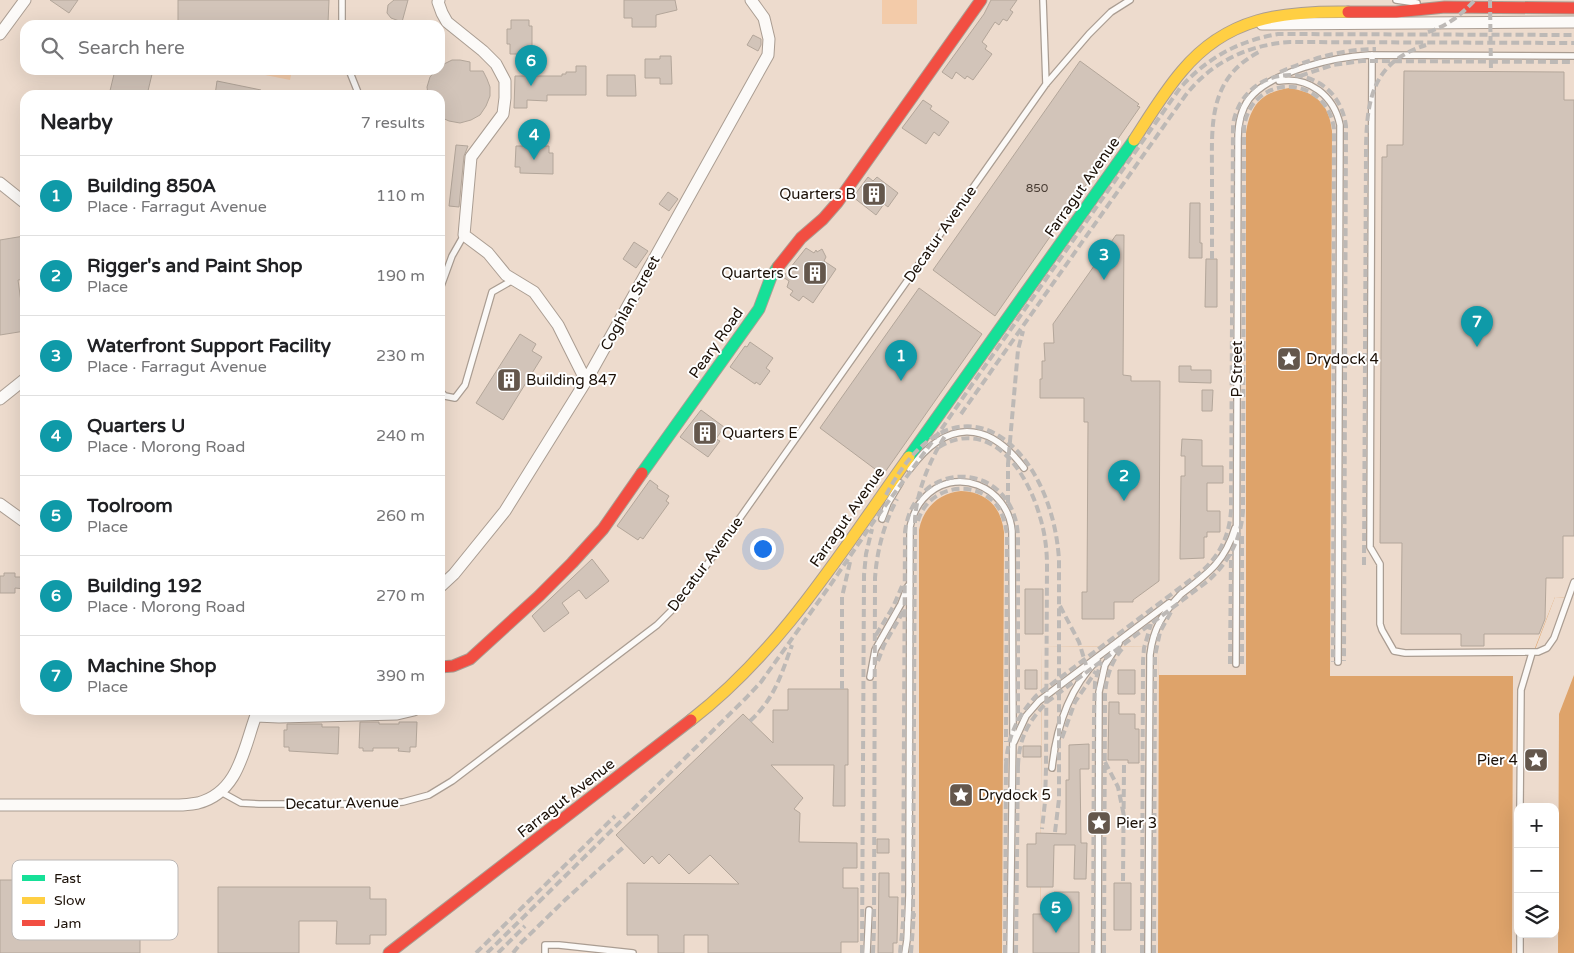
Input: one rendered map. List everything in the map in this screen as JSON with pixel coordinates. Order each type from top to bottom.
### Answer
[{"type":"street","points":[[0,34],[25,0]]},
{"type":"street","points":[[440,0],[438,2],[447,22],[483,50],[496,64],[505,81],[503,114],[471,157],[464,235],[488,253],[506,275],[534,292],[558,325],[586,381]]},
{"type":"street","name":"Coghlan Street","points":[[445,582],[454,574],[505,511],[586,381],[768,55],[769,39],[764,18],[751,0]]},
{"type":"street","name":"Peary Road","points":[[445,667],[453,666],[470,659],[561,575],[603,529],[759,308],[771,277],[787,254],[837,203],[981,0]]},
{"type":"street","name":"Farragut Avenue","points":[[389,953],[708,707],[731,686],[778,636],[823,578],[1182,72],[1204,48],[1216,39],[1248,24],[1294,13],[1394,12],[1490,4],[1574,8]]},
{"type":"street","name":"Farragut Avenue","points":[[1248,24],[1574,22]]},
{"type":"street","points":[[0,183],[20,199]]},
{"type":"street","points":[[0,399],[20,382]]},
{"type":"street","points":[[0,504],[20,518]]},
{"type":"street","points":[[0,805],[179,806],[199,802],[221,792],[232,780],[256,715]]},
{"type":"street","points":[[268,715],[279,717],[358,715]]},
{"type":"lane","points":[[342,0],[342,20]]},
{"type":"lane","points":[[1043,0],[1046,84]]},
{"type":"lane","name":"Decatur Avenue","points":[[221,792],[241,803],[259,804],[378,804],[404,802],[429,795],[452,780],[657,625],[694,583],[1046,84],[1088,34],[1111,12],[1130,0]]},
{"type":"lane","points":[[1396,0],[1444,7]]},
{"type":"lane","points":[[1490,4],[1490,22]]},
{"type":"lane","points":[[1372,55],[1370,547],[1380,564],[1380,624],[1382,630],[1394,651],[1405,653],[1532,653],[1544,650],[1554,638],[1574,582]]},
{"type":"lane","name":"P Street","points":[[1236,664],[1238,130],[1242,111],[1258,90],[1267,85],[1293,72],[1344,57],[1372,55],[1574,56]]},
{"type":"lane","points":[[350,75],[357,90]]},
{"type":"lane","points":[[1267,85],[1290,80],[1317,88],[1333,105],[1340,125],[1338,662]]},
{"type":"lane","points":[[445,275],[452,256],[464,235]]},
{"type":"lane","points":[[445,396],[456,398],[465,385],[492,292],[513,279]]},
{"type":"lane","points":[[916,461],[930,426]]},
{"type":"lane","points":[[882,519],[888,503],[900,483],[923,452],[940,439],[956,433],[974,432],[990,437],[1004,445],[1024,468]]},
{"type":"lane","points":[[907,953],[910,533],[912,521],[920,503],[928,494],[947,484],[965,482],[981,486],[1000,499],[1008,511],[1012,531],[1010,953]]},
{"type":"lane","points":[[870,510],[900,483]]},
{"type":"lane","points":[[1012,751],[1020,727],[1034,705],[1212,571],[1225,554],[1235,529],[1237,506]]},
{"type":"lane","points":[[870,677],[872,657],[904,597],[910,574]]},
{"type":"lane","points":[[1148,953],[1150,655],[1153,635],[1158,623],[1173,602],[1182,594]]},
{"type":"lane","points":[[1098,953],[1099,692],[1102,674],[1108,659],[1127,635]]},
{"type":"lane","points":[[1052,768],[1058,730],[1070,701],[1095,662],[1115,643]]},
{"type":"lane","points":[[1520,803],[1521,690],[1532,653]]},
{"type":"lane","points":[[867,953],[869,910]]},
{"type":"lane","points":[[1520,938],[1520,953]]},
{"type":"lane","points":[[545,953],[545,945],[633,953]]},
{"type":"shaded area","points":[[882,0],[917,0],[917,24],[882,24]]},
{"type":"shaded area","points":[[266,75],[291,75],[290,80]]},
{"type":"shaded area","points":[[1289,88],[1314,96],[1328,113],[1332,131],[1330,676],[1524,676],[1555,597],[1574,598],[1574,953],[1040,953],[1042,646],[1159,647],[1159,675],[1246,675],[1246,133],[1250,115],[1254,108],[1258,102],[1271,93]]},
{"type":"shaded area","name":"Drydock 5","points":[[961,491],[978,494],[991,503],[1000,515],[1004,532],[1002,953],[919,953],[919,530],[924,515],[933,503],[953,492]]},
{"type":"pier","name":"Pier 4","points":[[1555,597],[1574,598],[1574,675],[1559,714],[1559,803],[1514,803],[1514,938],[1558,938],[1558,953],[1512,953],[1513,676],[1525,676]]},
{"type":"pier","name":"Pier 3","points":[[1042,646],[1159,647],[1158,953],[1040,953]]},
{"type":"building","points":[[50,0],[78,0],[69,13]]},
{"type":"building","points":[[178,0],[329,0],[328,20],[178,20]]},
{"type":"building","points":[[394,0],[408,0],[403,20],[391,18],[387,13],[388,5]]},
{"type":"building","points":[[624,0],[675,0],[677,10],[656,15],[656,27],[632,27],[632,18],[624,18]]},
{"type":"building","points":[[991,0],[1017,0],[1010,10],[1013,12],[1007,21],[1003,19],[999,25],[995,22],[982,42],[987,46],[985,49],[992,54],[973,80],[967,76],[965,79],[956,72],[952,79],[942,72],[984,14]]},
{"type":"building","points":[[511,20],[529,20],[529,26],[532,26],[532,49],[529,49],[529,54],[510,54],[510,44],[507,44],[507,29],[511,29]]},
{"type":"building","points":[[753,35],[761,39],[758,51],[747,45]]},
{"type":"building","points":[[660,56],[671,56],[672,84],[660,84],[660,78],[645,78],[645,59],[660,59]]},
{"type":"building","points":[[452,60],[460,60],[470,62],[470,71],[483,71],[490,87],[490,96],[480,115],[460,123],[445,119],[445,90],[427,90],[427,87],[432,75],[445,75],[445,64]]},
{"type":"building","points":[[1080,61],[1139,104],[1137,106],[1140,107],[995,316],[933,270]]},
{"type":"building","points":[[576,66],[586,66],[586,95],[547,95],[547,101],[527,100],[527,108],[514,108],[515,76],[562,76],[566,72],[576,72]]},
{"type":"building","points":[[1404,71],[1564,72],[1564,100],[1574,100],[1574,536],[1563,536],[1563,578],[1546,578],[1545,619],[1539,634],[1484,634],[1484,646],[1461,646],[1461,634],[1401,634],[1402,543],[1380,543],[1382,157],[1387,157],[1387,145],[1403,145]]},
{"type":"building","points":[[114,75],[152,75],[148,90],[110,90]]},
{"type":"building","points":[[607,75],[635,75],[636,96],[607,96]]},
{"type":"building","points":[[217,81],[261,90],[216,90]]},
{"type":"building","points":[[923,100],[932,106],[930,109],[949,122],[939,136],[934,132],[926,144],[902,128]]},
{"type":"building","points":[[456,145],[468,146],[464,156],[459,207],[449,206]]},
{"type":"building","points":[[516,146],[549,146],[549,153],[553,153],[553,174],[520,173],[520,167],[515,167]]},
{"type":"building","name":"Quarters B","points":[[868,177],[873,181],[877,177],[898,193],[888,207],[884,204],[876,215],[853,197]]},
{"type":"building","points":[[668,192],[678,199],[669,211],[659,204]]},
{"type":"building","points":[[1190,203],[1200,203],[1202,258],[1189,258]]},
{"type":"building","points":[[1116,235],[1124,235],[1123,375],[1131,376],[1131,381],[1160,381],[1159,581],[1133,600],[1133,602],[1114,602],[1114,619],[1082,619],[1082,592],[1087,592],[1088,422],[1084,422],[1084,398],[1040,398],[1040,379],[1042,379],[1042,361],[1045,361],[1044,343],[1054,343],[1053,324]]},
{"type":"building","points":[[20,237],[20,280],[18,280],[20,332],[0,335],[0,240]]},
{"type":"building","points":[[634,242],[648,251],[636,268],[623,259]]},
{"type":"building","name":"Quarters C","points":[[806,248],[814,253],[816,250],[817,252],[822,249],[826,257],[824,261],[836,269],[813,303],[803,296],[799,301],[790,295],[793,291],[787,287],[789,281],[783,277]]},
{"type":"building","points":[[1206,259],[1217,259],[1217,307],[1205,307]]},
{"type":"building","points":[[919,288],[982,334],[883,475],[820,428]]},
{"type":"building","name":"Building 847","points":[[520,334],[536,344],[532,351],[542,357],[503,420],[476,403]]},
{"type":"building","points":[[750,342],[773,358],[766,368],[770,371],[760,385],[756,382],[755,384],[730,367]]},
{"type":"building","points":[[1179,366],[1191,366],[1191,370],[1211,370],[1211,383],[1179,382]]},
{"type":"building","points":[[1202,390],[1213,390],[1212,411],[1202,411]]},
{"type":"building","name":"Quarters E","points":[[701,410],[724,427],[716,439],[720,441],[708,457],[680,437]]},
{"type":"building","points":[[1182,439],[1202,440],[1202,466],[1223,466],[1223,483],[1207,483],[1207,511],[1220,511],[1220,532],[1207,532],[1207,537],[1204,537],[1204,558],[1180,559],[1181,476],[1185,476],[1185,456],[1181,456]]},
{"type":"building","points":[[650,480],[658,486],[657,488],[669,496],[666,501],[669,503],[643,539],[640,537],[638,540],[617,526]]},
{"type":"building","points":[[592,559],[609,581],[586,599],[579,590],[562,603],[569,613],[544,632],[532,616]]},
{"type":"building","points":[[4,573],[15,573],[15,577],[20,577],[20,588],[15,588],[15,593],[0,593],[0,576],[4,576]]},
{"type":"building","points":[[1025,589],[1043,589],[1043,634],[1025,634]]},
{"type":"building","points":[[1025,670],[1037,670],[1037,689],[1025,689]]},
{"type":"building","points":[[1118,670],[1135,670],[1135,694],[1118,694]]},
{"type":"building","points":[[788,689],[848,689],[848,765],[845,765],[845,806],[833,806],[834,765],[771,765],[803,798],[794,809],[800,813],[799,842],[857,843],[857,868],[843,868],[843,888],[858,888],[858,942],[841,942],[841,953],[708,953],[708,935],[684,935],[684,953],[658,953],[658,935],[627,935],[627,883],[739,884],[710,855],[689,874],[669,854],[659,864],[652,856],[644,864],[616,835],[743,714],[773,743],[773,710],[788,710]]},
{"type":"building","points":[[1109,702],[1119,702],[1119,714],[1135,714],[1135,729],[1139,729],[1139,763],[1128,763],[1128,760],[1108,760]]},
{"type":"building","points":[[360,722],[399,724],[399,722],[417,722],[416,747],[410,747],[410,752],[398,751],[399,748],[373,748],[373,751],[363,751],[363,748],[359,748]]},
{"type":"building","points":[[287,724],[322,724],[322,727],[339,727],[338,754],[289,751],[289,747],[284,747],[284,730],[287,730]]},
{"type":"building","points":[[1089,744],[1089,769],[1080,769],[1081,843],[1087,843],[1086,879],[1074,879],[1075,845],[1054,845],[1053,887],[1027,887],[1027,844],[1036,844],[1036,833],[1066,834],[1066,780],[1069,780],[1069,745]]},
{"type":"building","points":[[1023,746],[1041,746],[1041,757],[1023,757]]},
{"type":"building","points":[[877,839],[889,839],[889,853],[877,853]]},
{"type":"building","points":[[879,873],[889,873],[889,897],[898,897],[897,943],[893,943],[893,953],[878,953]]},
{"type":"building","points":[[0,880],[12,880],[12,940],[140,940],[140,953],[0,953]]},
{"type":"building","points":[[1114,883],[1131,883],[1131,930],[1114,930]]},
{"type":"building","points":[[218,887],[370,887],[370,899],[386,899],[386,935],[370,935],[370,944],[336,944],[337,921],[299,921],[299,953],[218,953]]},
{"type":"building","points":[[1054,892],[1079,892],[1079,953],[1033,953],[1033,914],[1054,914]]},
{"type":"railway","points":[[1428,32],[1441,27],[1453,19],[1475,0]]},
{"type":"railway","points":[[1490,0],[1491,72]]},
{"type":"railway","points":[[487,953],[761,682],[874,521],[938,434],[1180,88],[1190,77],[1224,52],[1250,41],[1278,34],[1574,35]]},
{"type":"railway","points":[[961,414],[1185,96],[1206,74],[1232,57],[1260,47],[1290,42],[1574,43]]},
{"type":"railway","points":[[1364,565],[1366,147],[1368,113],[1376,84],[1384,72],[1394,61],[1408,52],[1426,45]]},
{"type":"railway","points":[[1280,72],[1326,56],[1363,49],[1376,49]]},
{"type":"railway","points":[[1212,259],[1212,140],[1216,106],[1221,90],[1230,76],[1242,63],[1259,52]]},
{"type":"railway","points":[[1300,76],[1333,65],[1362,61],[1574,62]]},
{"type":"railway","points":[[1006,766],[1008,746],[1014,728],[1024,711],[1037,695],[1201,572],[1208,566],[1226,537],[1231,511],[1233,124],[1241,102],[1254,87],[1272,78],[1291,75],[1309,79],[1326,88],[1339,104],[1346,126],[1344,661]]},
{"type":"railway","points":[[1018,766],[1020,747],[1026,731],[1035,716],[1047,702],[1208,581],[1228,558],[1237,540],[1243,511],[1244,127],[1250,109],[1260,96],[1274,89],[1289,87],[1305,90],[1318,98],[1328,111],[1334,129],[1333,662]]},
{"type":"railway","points":[[1008,503],[1008,464],[1018,350],[1023,331]]},
{"type":"railway","points":[[886,495],[913,455],[942,432],[970,426],[996,434],[1020,454],[1039,482],[1052,519],[1059,560],[1059,799],[1055,832]]},
{"type":"railway","points":[[913,919],[915,519],[918,497],[925,476],[945,436]]},
{"type":"railway","points":[[939,447],[958,439],[975,439],[991,444],[1016,467],[1034,500],[1042,523],[1047,554],[1046,769],[1042,829]]},
{"type":"railway","points":[[900,953],[903,923],[905,532],[912,507],[926,490],[944,480],[964,477],[983,481],[1000,493],[1013,511],[1018,537],[1018,721]]},
{"type":"railway","points":[[918,521],[930,501],[950,490],[962,489],[973,490],[984,495],[997,505],[1003,516],[1007,534],[1006,742]]},
{"type":"railway","points":[[873,953],[875,578],[877,557],[882,537],[897,499]]},
{"type":"railway","points":[[862,953],[864,575],[866,554],[872,529]]},
{"type":"railway","points":[[1242,533],[1242,664]]},
{"type":"railway","points":[[1230,664],[1231,554]]},
{"type":"railway","points":[[842,689],[842,597],[850,562]]},
{"type":"railway","points":[[876,635],[893,607],[902,586]]},
{"type":"railway","points":[[1060,606],[1079,642],[1086,665]]},
{"type":"railway","points":[[878,661],[884,645],[904,610]]},
{"type":"railway","points":[[1154,953],[1155,656],[1160,632],[1171,612]]},
{"type":"railway","points":[[1142,953],[1143,661],[1144,648],[1151,624]]},
{"type":"railway","points":[[750,721],[766,704],[771,695],[792,645]]},
{"type":"railway","points":[[1104,953],[1105,695],[1110,670],[1122,649]]},
{"type":"railway","points":[[1093,953],[1094,712],[1095,682],[1101,662]]},
{"type":"railway","points":[[1062,738],[1075,702],[1096,671]]},
{"type":"railway","points":[[1005,953],[1006,759]]},
{"type":"railway","points":[[1016,953],[1018,761]]},
{"type":"railway","points":[[1105,762],[1118,787],[1124,816]]},
{"type":"railway","points":[[1123,881],[1124,765]]},
{"type":"railway","points":[[476,953],[615,816]]},
{"type":"railway","points":[[513,953],[566,899],[626,845]]},
{"type":"railway","points":[[911,953],[914,913]]},
{"type":"railway","points":[[498,953],[525,926]]},
{"type":"traffic: fast","points":[[909,457],[1134,140]]},
{"type":"traffic: fast","points":[[642,473],[759,309],[771,277],[778,267]]},
{"type":"traffic: slow","points":[[1134,140],[1182,71],[1199,53],[1218,39],[1237,28],[1278,16],[1301,13],[1348,12]]},
{"type":"traffic: slow","points":[[691,720],[724,692],[783,630],[835,562],[909,457]]},
{"type":"traffic: jam","points":[[778,267],[801,238],[823,219],[837,203],[981,0]]},
{"type":"traffic: jam","points":[[1348,12],[1396,12],[1445,7],[1574,8]]},
{"type":"traffic: jam","points":[[445,667],[453,666],[470,659],[539,596],[603,529],[642,473]]},
{"type":"traffic: jam","points":[[389,953],[691,720]]},
{"type":"place","name":"Building 192","points":[[531,86]]},
{"type":"place","name":"Quarters U","points":[[534,160]]},
{"type":"place","name":"Quarters B","points":[[874,194]]},
{"type":"place","name":"Quarters C","points":[[815,273]]},
{"type":"place","name":"Waterfront Support Facility","points":[[1104,280]]},
{"type":"place","name":"Machine Shop","points":[[1477,347]]},
{"type":"place","name":"Drydock 4","points":[[1289,359]]},
{"type":"place","name":"Building 847","points":[[509,380]]},
{"type":"place","name":"Building 850A","points":[[901,381]]},
{"type":"place","name":"Quarters E","points":[[705,433]]},
{"type":"place","name":"Rigger's and Paint Shop","points":[[1124,501]]},
{"type":"place","name":"Pier 4","points":[[1536,760]]},
{"type":"place","name":"Drydock 5","points":[[961,795]]},
{"type":"place","name":"Pier 3","points":[[1099,823]]},
{"type":"place","name":"Toolroom","points":[[1056,933]]}]
